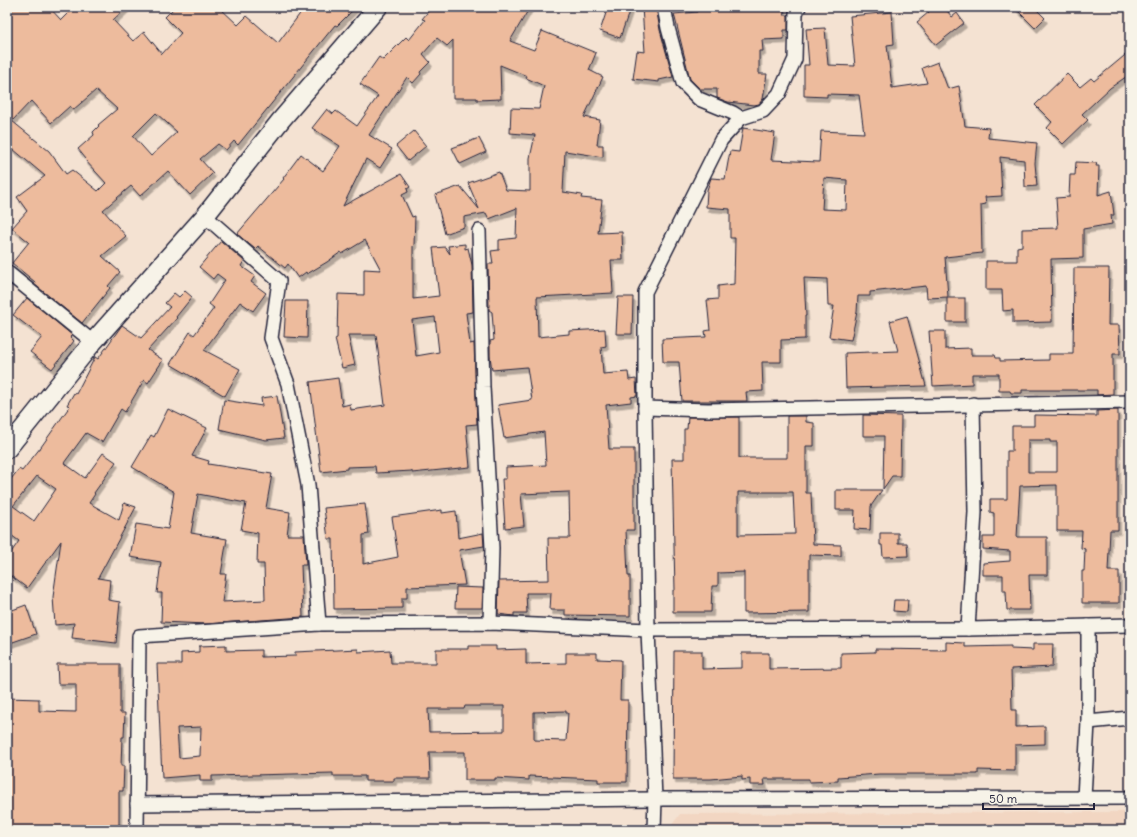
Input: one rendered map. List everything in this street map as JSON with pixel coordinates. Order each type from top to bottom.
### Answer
[{"type":"street","points":[[7,449],[93,342],[205,216],[281,120],[378,7]]},
{"type":"street","points":[[664,7],[668,28],[683,83],[699,99],[733,113],[741,118]]},
{"type":"street","points":[[654,830],[655,799],[648,630],[645,292],[721,140],[741,118],[763,111],[779,94],[796,59],[796,13],[799,7]]},
{"type":"street","points":[[205,216],[279,281],[271,338],[288,384],[308,485],[319,624]]},
{"type":"street","points":[[479,231],[484,394],[492,548],[490,623]]},
{"type":"street","points":[[7,272],[93,342]]},
{"type":"street","points":[[645,408],[708,410],[1130,402]]},
{"type":"street","points":[[968,629],[975,512],[973,404]]},
{"type":"street","points":[[490,623],[648,630],[968,629],[1130,625]]},
{"type":"street","points":[[240,638],[319,624]]},
{"type":"street","points":[[137,830],[138,636],[319,624],[622,624]]},
{"type":"street","points":[[1084,798],[1088,722],[1088,626]]},
{"type":"street","points":[[1088,722],[1130,718]]},
{"type":"street","points":[[137,804],[655,799],[1130,798]]},
{"type":"shaded area","points":[[1130,812],[1130,830],[668,830],[680,814]]},
{"type":"building","points":[[7,7],[49,7],[61,20],[74,7],[127,7],[113,20],[133,41],[144,32],[162,54],[181,33],[165,17],[175,7],[219,7],[238,25],[247,16],[278,43],[305,7],[356,7],[337,26],[335,25],[238,145],[234,141],[226,150],[218,144],[200,159],[213,173],[190,195],[168,171],[140,196],[131,186],[103,210],[126,236],[102,256],[120,272],[108,286],[110,288],[82,323],[34,284],[35,282],[12,263],[29,242],[12,228],[27,211],[17,197],[45,176],[7,144]],"holes":[[[96,90],[117,109],[98,125],[99,126],[93,132],[94,135],[78,149],[86,159],[85,160],[106,183],[98,191],[72,170],[66,174],[49,151],[12,121],[31,101],[51,123],[70,106],[73,110]],[[156,113],[177,132],[151,156],[133,136]]]},
{"type":"building","points":[[432,7],[530,7],[510,41],[534,50],[542,31],[596,53],[589,70],[603,77],[584,117],[600,120],[597,145],[603,145],[603,157],[565,151],[563,192],[582,195],[581,198],[602,200],[598,233],[622,232],[623,260],[611,260],[613,293],[537,297],[538,337],[569,334],[569,331],[605,329],[606,346],[601,347],[603,374],[628,372],[629,380],[636,379],[637,396],[631,397],[631,402],[606,405],[609,449],[634,449],[634,530],[626,530],[628,576],[630,576],[630,616],[565,615],[565,610],[550,610],[551,593],[526,593],[527,613],[514,613],[514,616],[498,614],[499,581],[549,580],[548,538],[570,538],[569,492],[521,494],[524,526],[505,528],[502,479],[506,479],[506,467],[546,465],[544,432],[504,438],[498,405],[532,400],[527,367],[492,370],[490,356],[490,341],[494,340],[492,312],[489,310],[488,264],[493,264],[491,251],[499,250],[499,240],[516,238],[517,208],[489,219],[486,213],[464,217],[464,227],[445,234],[435,195],[460,186],[479,209],[468,183],[499,172],[506,190],[530,191],[530,158],[535,135],[510,133],[511,108],[539,109],[544,86],[526,78],[527,76],[500,65],[501,99],[477,100],[477,98],[453,98],[453,40],[447,46],[437,38],[423,54],[430,62],[420,72],[421,74],[413,83],[407,77],[369,135],[392,149],[380,168],[366,159],[343,206],[401,174],[410,187],[407,189],[408,192],[402,195],[412,217],[415,216],[413,246],[413,299],[439,296],[433,248],[445,247],[450,254],[448,246],[465,244],[465,249],[468,248],[472,265],[473,312],[466,313],[470,344],[474,343],[477,424],[466,425],[470,467],[412,473],[412,471],[376,473],[375,466],[347,467],[347,469],[321,472],[310,382],[338,378],[342,406],[350,404],[351,410],[385,405],[376,335],[348,335],[355,365],[342,368],[335,339],[337,338],[338,294],[364,295],[364,269],[381,270],[365,240],[342,254],[341,252],[327,262],[307,274],[306,272],[298,278],[288,264],[285,268],[258,246],[255,249],[237,234],[284,179],[283,178],[301,154],[323,171],[340,146],[312,128],[327,109],[333,114],[336,111],[357,126],[378,96],[360,84],[379,57],[383,60],[406,37],[409,40],[425,20],[422,19]],"holes":[[[435,317],[439,352],[416,356],[412,320]]]},
{"type":"building","points":[[608,7],[624,7],[630,9],[620,38],[600,31]]},
{"type":"building","points":[[642,7],[656,7],[660,30],[673,77],[659,80],[659,82],[633,79],[637,51],[645,52]]},
{"type":"building","points":[[714,7],[784,7],[784,15],[788,15],[788,30],[784,30],[784,39],[762,40],[763,51],[759,51],[759,74],[767,74],[763,99],[759,104],[754,105],[728,102],[717,98],[717,89],[700,89],[690,79],[674,14],[697,12],[697,10],[714,10]]},
{"type":"building","points":[[925,7],[944,7],[952,17],[957,13],[964,23],[936,45],[917,22],[929,12]]},
{"type":"building","points":[[1014,7],[1034,7],[1045,18],[1035,28]]},
{"type":"building","points":[[892,12],[894,44],[887,45],[892,88],[927,83],[922,68],[938,62],[948,89],[959,86],[965,126],[989,128],[988,138],[1037,143],[1035,163],[1037,186],[1025,187],[1024,160],[1000,157],[1002,196],[985,197],[986,204],[981,205],[982,253],[945,257],[948,297],[927,298],[926,286],[870,292],[870,296],[858,296],[857,312],[851,340],[829,337],[834,306],[828,306],[827,279],[804,278],[806,316],[805,339],[781,340],[781,362],[762,362],[763,391],[746,392],[747,401],[682,401],[679,362],[663,362],[662,339],[706,337],[705,331],[710,330],[707,300],[718,299],[718,286],[734,284],[735,238],[730,238],[730,209],[706,207],[707,190],[711,178],[725,179],[730,151],[739,152],[743,128],[775,133],[771,160],[819,162],[821,131],[864,133],[859,95],[827,94],[827,97],[804,96],[804,65],[809,65],[806,29],[825,28],[828,65],[855,66],[850,16]],"holes":[[[824,178],[847,180],[846,210],[822,209]]]},
{"type":"building","points":[[1130,51],[1130,74],[1110,88],[1082,114],[1088,120],[1063,144],[1047,128],[1052,122],[1035,105],[1067,74],[1080,87],[1091,78],[1094,81]]},
{"type":"building","points":[[414,131],[426,146],[408,161],[396,146]]},
{"type":"building","points":[[479,138],[486,152],[460,164],[452,148]]},
{"type":"building","points":[[1076,162],[1097,163],[1096,166],[1099,166],[1098,195],[1111,191],[1114,215],[1111,215],[1112,224],[1083,229],[1083,258],[1051,259],[1052,322],[1013,323],[1013,310],[1003,311],[1002,290],[986,290],[986,261],[1017,261],[1017,247],[1022,246],[1022,229],[1058,228],[1056,198],[1069,197],[1070,175],[1075,175]]},
{"type":"building","points":[[221,241],[244,261],[241,266],[255,276],[251,282],[266,293],[253,311],[240,302],[204,350],[240,369],[225,396],[170,364],[190,332],[194,335],[214,308],[209,304],[225,280],[217,274],[213,279],[199,267]]},
{"type":"building","points":[[1074,268],[1109,268],[1108,325],[1119,325],[1120,354],[1113,354],[1113,394],[1097,395],[1097,390],[1022,390],[1022,393],[999,391],[999,374],[972,374],[972,384],[933,386],[929,331],[945,331],[945,349],[971,348],[971,355],[995,355],[996,358],[1000,358],[1000,361],[1049,360],[1049,354],[1073,354]]},
{"type":"building","points":[[185,291],[192,297],[176,317],[177,318],[148,350],[163,360],[148,383],[144,380],[125,412],[121,409],[102,442],[86,433],[64,463],[85,478],[103,453],[116,462],[94,493],[95,494],[89,503],[119,520],[124,503],[136,507],[98,578],[110,580],[108,600],[120,602],[116,643],[72,638],[74,623],[55,625],[53,597],[61,541],[27,588],[7,573],[7,558],[19,541],[7,532],[7,484],[19,469],[22,471],[41,447],[70,406],[67,405],[74,393],[76,394],[95,357],[98,359],[122,325],[141,338],[170,307],[165,303],[174,293],[179,297]],"holes":[[[37,476],[56,489],[34,521],[13,506]]]},
{"type":"building","points":[[618,297],[633,297],[632,334],[616,334]]},
{"type":"building","points":[[27,298],[72,335],[70,337],[74,341],[52,369],[30,352],[42,337],[13,315]]},
{"type":"building","points":[[947,298],[965,298],[965,322],[947,322]]},
{"type":"building","points":[[286,301],[308,301],[307,338],[284,337]]},
{"type":"building","points":[[907,316],[926,386],[846,388],[845,353],[898,351],[890,321]]},
{"type":"building","points":[[277,396],[284,438],[266,440],[219,429],[224,400],[262,406],[261,398]]},
{"type":"building","points":[[168,409],[207,428],[192,456],[209,461],[208,464],[272,474],[266,508],[290,512],[287,535],[304,535],[306,565],[301,565],[303,617],[206,624],[161,622],[162,593],[157,593],[161,562],[130,557],[136,524],[168,529],[174,492],[132,467],[151,435],[154,437]],"holes":[[[198,494],[246,503],[241,530],[258,533],[257,564],[264,564],[265,600],[222,602],[226,574],[221,574],[227,539],[191,533]]]},
{"type":"building","points":[[1118,410],[1118,530],[1110,530],[1108,571],[1119,571],[1119,603],[1082,603],[1082,571],[1084,571],[1085,549],[1081,548],[1082,531],[1057,531],[1057,485],[1020,486],[1017,537],[1047,537],[1047,575],[1029,575],[1030,610],[1007,610],[1006,591],[1003,591],[1003,575],[983,575],[983,563],[1010,561],[1010,551],[983,549],[983,537],[994,537],[994,513],[990,512],[990,499],[1007,499],[1007,451],[1012,451],[1012,426],[1034,426],[1034,415],[1097,416],[1097,411]],"holes":[[[1028,440],[1050,440],[1050,442],[1057,442],[1057,472],[1028,472]]]},
{"type":"building","points":[[863,415],[901,416],[900,476],[892,476],[883,489],[884,436],[863,436]]},
{"type":"building","points":[[787,416],[806,416],[806,422],[814,423],[814,446],[806,446],[806,493],[811,493],[813,544],[841,545],[841,556],[809,555],[809,612],[744,613],[744,572],[718,573],[718,586],[712,586],[711,612],[673,612],[673,590],[675,590],[672,459],[684,459],[684,429],[687,429],[688,417],[739,417],[739,458],[787,458]],"holes":[[[738,492],[793,492],[795,534],[738,535]]]},
{"type":"building","points":[[836,490],[882,490],[871,506],[870,530],[854,529],[855,510],[836,510]]},
{"type":"building","points":[[365,504],[369,534],[363,535],[363,564],[398,557],[392,517],[442,510],[442,513],[456,511],[458,538],[483,533],[484,546],[459,550],[465,585],[407,587],[407,598],[402,598],[402,608],[334,609],[333,539],[328,539],[324,508]]},
{"type":"building","points":[[880,533],[898,533],[898,543],[907,543],[908,556],[883,557],[882,545],[880,545]]},
{"type":"building","points":[[456,587],[483,588],[482,608],[455,608]]},
{"type":"building","points":[[894,600],[908,600],[907,612],[893,611]]},
{"type":"building","points":[[26,605],[36,634],[7,644],[7,612]]},
{"type":"building","points":[[946,642],[965,643],[965,647],[1011,646],[1011,649],[1033,650],[1033,644],[1053,644],[1052,667],[1011,669],[1012,710],[1016,710],[1016,727],[1045,726],[1045,744],[1015,745],[1015,771],[978,770],[978,774],[879,774],[838,777],[838,781],[809,782],[809,779],[764,779],[765,785],[750,785],[750,779],[742,780],[742,776],[711,779],[673,779],[674,651],[702,651],[702,669],[742,668],[742,653],[769,653],[769,669],[841,668],[841,653],[875,652],[875,649],[946,650]]},
{"type":"building","points":[[226,645],[226,651],[261,650],[261,657],[295,656],[295,652],[358,649],[358,652],[390,650],[391,663],[436,663],[436,649],[468,649],[468,646],[496,646],[496,650],[526,649],[526,664],[566,663],[566,653],[597,653],[597,659],[621,660],[620,700],[628,700],[627,782],[598,782],[598,779],[529,776],[529,780],[495,778],[495,780],[465,780],[465,752],[429,752],[430,778],[394,778],[394,781],[365,781],[365,776],[333,776],[333,773],[212,776],[212,781],[200,781],[200,775],[162,778],[157,664],[181,664],[181,653],[199,652],[199,646]],"holes":[[[465,706],[504,706],[504,731],[429,732],[428,709],[464,709]],[[566,711],[566,713],[568,713],[566,741],[534,740],[534,712]],[[201,727],[200,756],[179,758],[177,728]]]},
{"type":"building","points":[[57,664],[120,664],[120,713],[125,713],[121,766],[124,766],[123,791],[119,791],[119,830],[7,830],[7,698],[39,699],[39,711],[76,712],[76,684],[58,684]]}]
